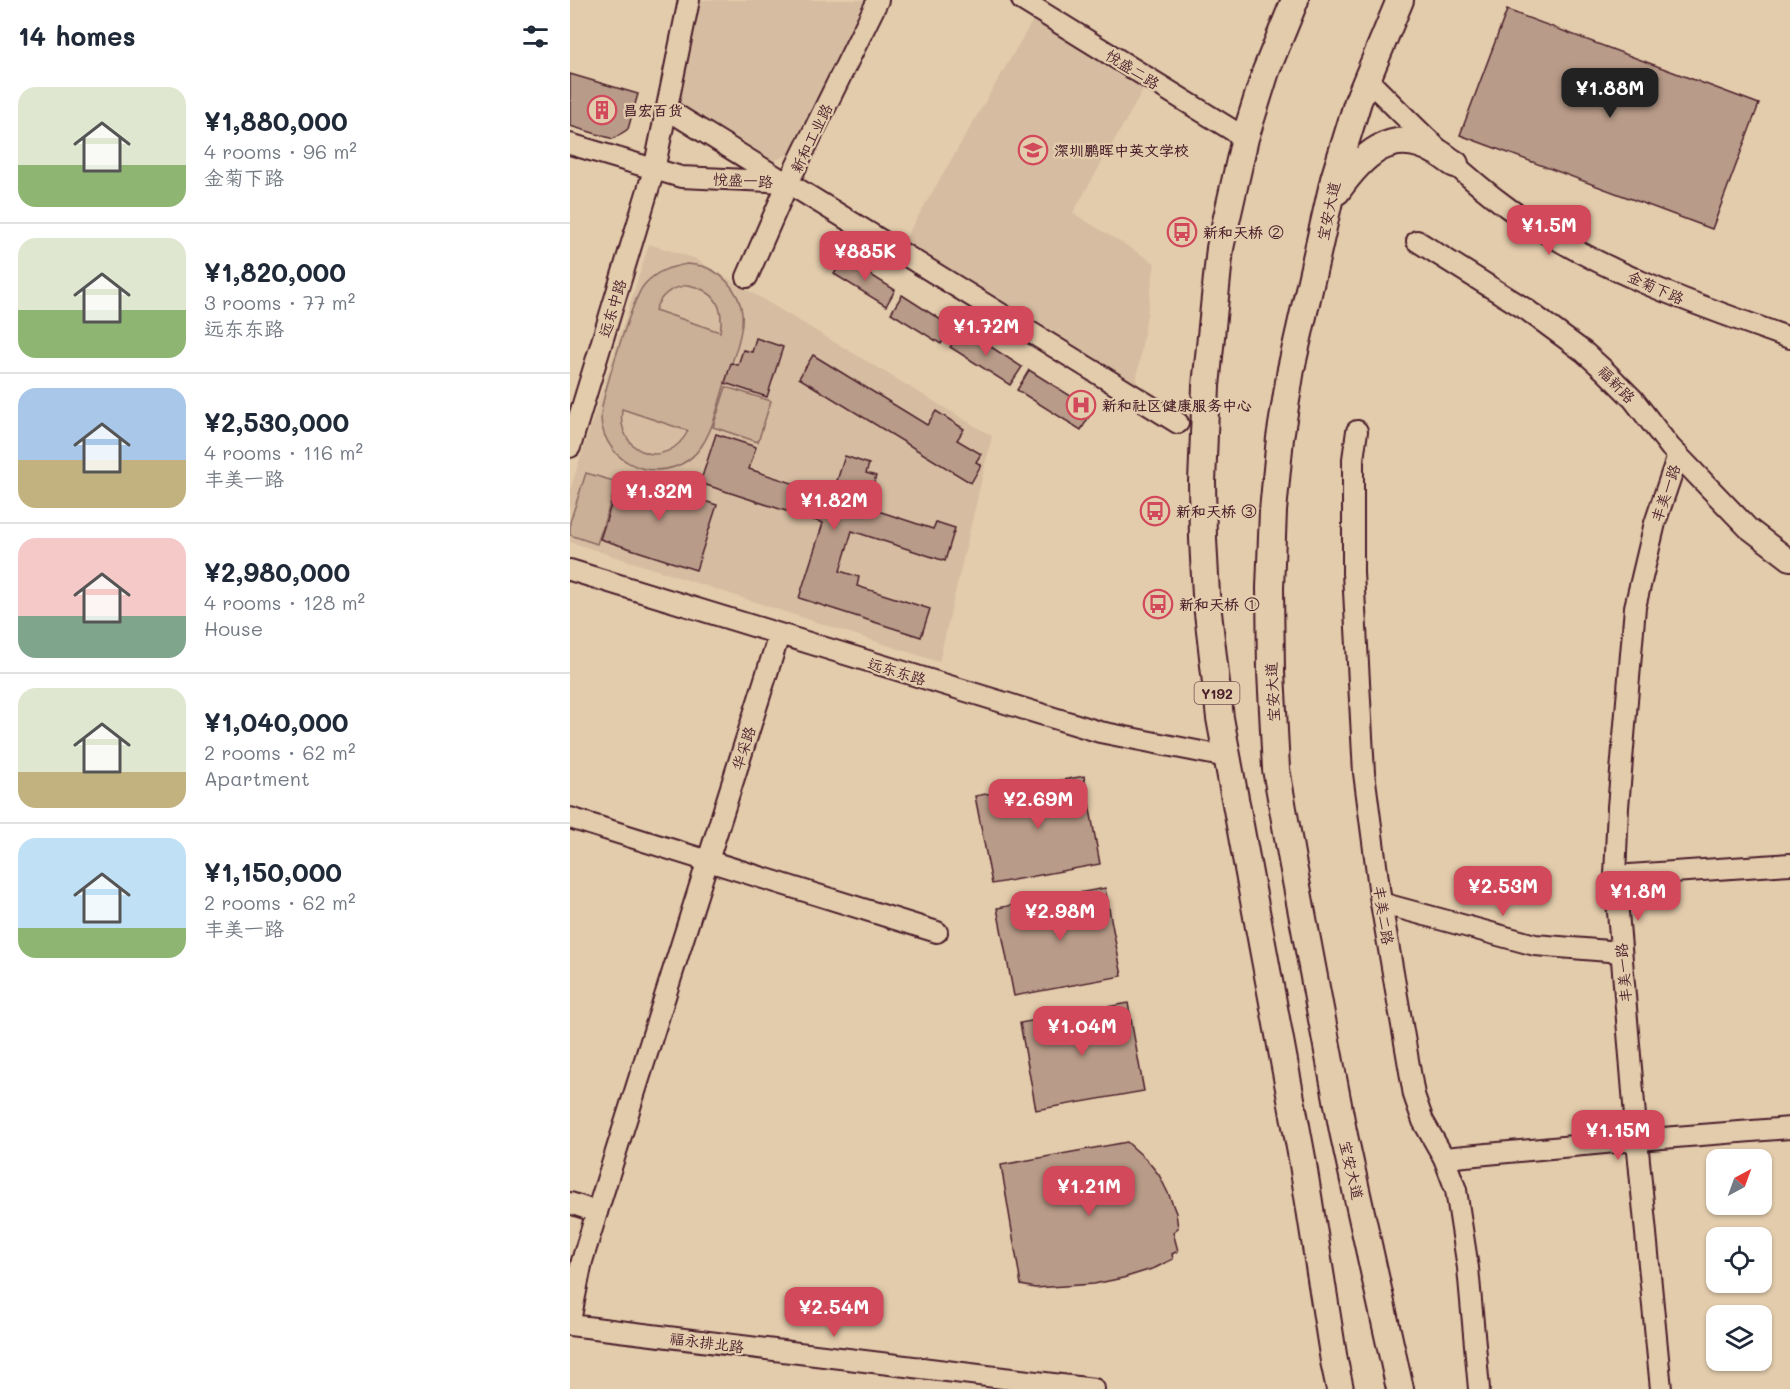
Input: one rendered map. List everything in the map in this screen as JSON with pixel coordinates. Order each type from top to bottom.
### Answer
[{"type":"main road","name":"Y192","points":[[1295,0],[1266,71],[1245,138],[1220,248],[1206,387],[1202,482],[1203,539],[1206,595],[1220,718],[1302,1158],[1340,1389]]},
{"type":"main road","name":"宝安大道","points":[[1400,0],[1358,101],[1334,179],[1291,369],[1280,438],[1273,511],[1270,588],[1271,683],[1276,769],[1343,1131],[1400,1389]]},
{"type":"main road","points":[[1330,201],[1353,168],[1367,155],[1394,142],[1420,144],[1455,164]]},
{"type":"street","name":"远东中路","points":[[570,447],[654,170],[690,0]]},
{"type":"street","name":"新和工业路","points":[[747,277],[788,183],[878,0]]},
{"type":"street","name":"悦盛二路","points":[[1022,0],[1245,138]]},
{"type":"street","name":"金菊下路","points":[[1367,79],[1482,188],[1534,226],[1579,251],[1684,301],[1790,338]]},
{"type":"street","points":[[667,109],[788,183]]},
{"type":"street","name":"悦盛一路","points":[[570,144],[681,177],[788,183],[1178,423]]},
{"type":"street","name":"福新路","points":[[1417,241],[1527,310],[1604,369],[1633,399],[1678,455],[1748,528],[1790,560]]},
{"type":"street","name":"丰美二路","points":[[1357,430],[1353,459],[1354,596],[1364,773],[1381,903],[1414,1095],[1423,1121],[1444,1158],[1456,1190],[1467,1257],[1479,1389]]},
{"type":"street","name":"丰美一路","points":[[1661,1389],[1615,876],[1618,807],[1635,606],[1654,523],[1678,455]]},
{"type":"street","name":"远东东路","points":[[570,570],[1100,732],[1227,757]]},
{"type":"street","name":"华采路","points":[[570,1323],[582,1261],[779,635]]},
{"type":"street","points":[[570,818],[937,932]]},
{"type":"street","points":[[1615,876],[1790,864]]},
{"type":"street","points":[[1381,903],[1534,945],[1621,952]]},
{"type":"street","points":[[1444,1158],[1790,1128]]},
{"type":"street","points":[[570,1203],[597,1212]]},
{"type":"street","name":"福永排北路","points":[[570,1323],[1094,1389]]},
{"type":"shaded area","points":[[699,0],[867,0],[792,153],[771,162],[677,105]]},
{"type":"shaded area","name":"深圳鹏晖中英文学校","points":[[1034,18],[1145,87],[1073,213],[1155,263],[1136,384],[903,242]]},
{"type":"shaded area","points":[[649,244],[694,258],[992,436],[939,662],[570,542],[570,490]]},
{"type":"shaded area","points":[[681,265],[705,267],[728,282],[741,306],[741,331],[717,411],[705,440],[686,462],[672,468],[649,470],[627,462],[614,451],[602,427],[602,408],[618,350],[639,294],[653,276]],"holes":[[[688,285],[705,291],[716,300],[721,314],[720,332],[655,310],[667,293]],[[622,409],[688,431],[679,444],[668,451],[656,454],[644,452],[634,447],[627,437],[622,425]]]},
{"type":"shaded area","points":[[726,387],[771,401],[758,442],[713,427]]},
{"type":"shaded area","points":[[586,473],[617,482],[597,544],[570,535],[570,522]]},
{"type":"building","points":[[1507,10],[1759,104],[1712,229],[1460,135]]},
{"type":"building","name":"昌宏百货","points":[[570,74],[638,94],[628,129],[613,139],[570,126]]},
{"type":"building","points":[[844,258],[895,290],[886,306],[834,274]]},
{"type":"building","points":[[902,295],[952,327],[941,344],[891,313]]},
{"type":"building","points":[[962,328],[1022,367],[1010,385],[950,347]]},
{"type":"building","points":[[756,338],[783,347],[767,397],[725,383],[731,363],[738,365],[743,350],[752,352]]},
{"type":"building","points":[[813,355],[927,425],[936,411],[964,429],[957,440],[981,454],[976,462],[981,465],[971,483],[799,378]]},
{"type":"building","points":[[1029,370],[1093,410],[1081,430],[1017,390]]},
{"type":"building","points":[[716,434],[756,447],[749,469],[832,496],[845,456],[869,464],[866,473],[876,476],[866,507],[933,529],[936,522],[955,528],[945,561],[852,531],[840,571],[859,577],[857,586],[930,609],[921,637],[799,598],[823,523],[700,483]]},
{"type":"building","points":[[621,475],[717,505],[696,570],[600,539]]},
{"type":"building","points":[[1084,776],[1100,864],[992,884],[975,796]]},
{"type":"building","points":[[1105,888],[1122,976],[1014,996],[997,908]]},
{"type":"building","points":[[1128,1003],[1144,1091],[1036,1110],[1020,1023]]},
{"type":"building","points":[[1127,1142],[1147,1160],[1159,1175],[1169,1195],[1176,1213],[1178,1228],[1173,1232],[1178,1251],[1172,1254],[1173,1259],[1155,1268],[1094,1284],[1035,1288],[1021,1285],[1001,1165]]},
{"type":"place","name":"昌宏百货","points":[[602,110]]},
{"type":"place","name":"深圳鹏晖中英文学校","points":[[1033,150]]},
{"type":"place","name":"新和天桥 ②","points":[[1182,232]]},
{"type":"place","name":"新和社区健康服务中心","points":[[1081,405]]},
{"type":"place","name":"新和天桥 ③","points":[[1155,511]]},
{"type":"place","name":"新和天桥 ①","points":[[1158,604]]}]
